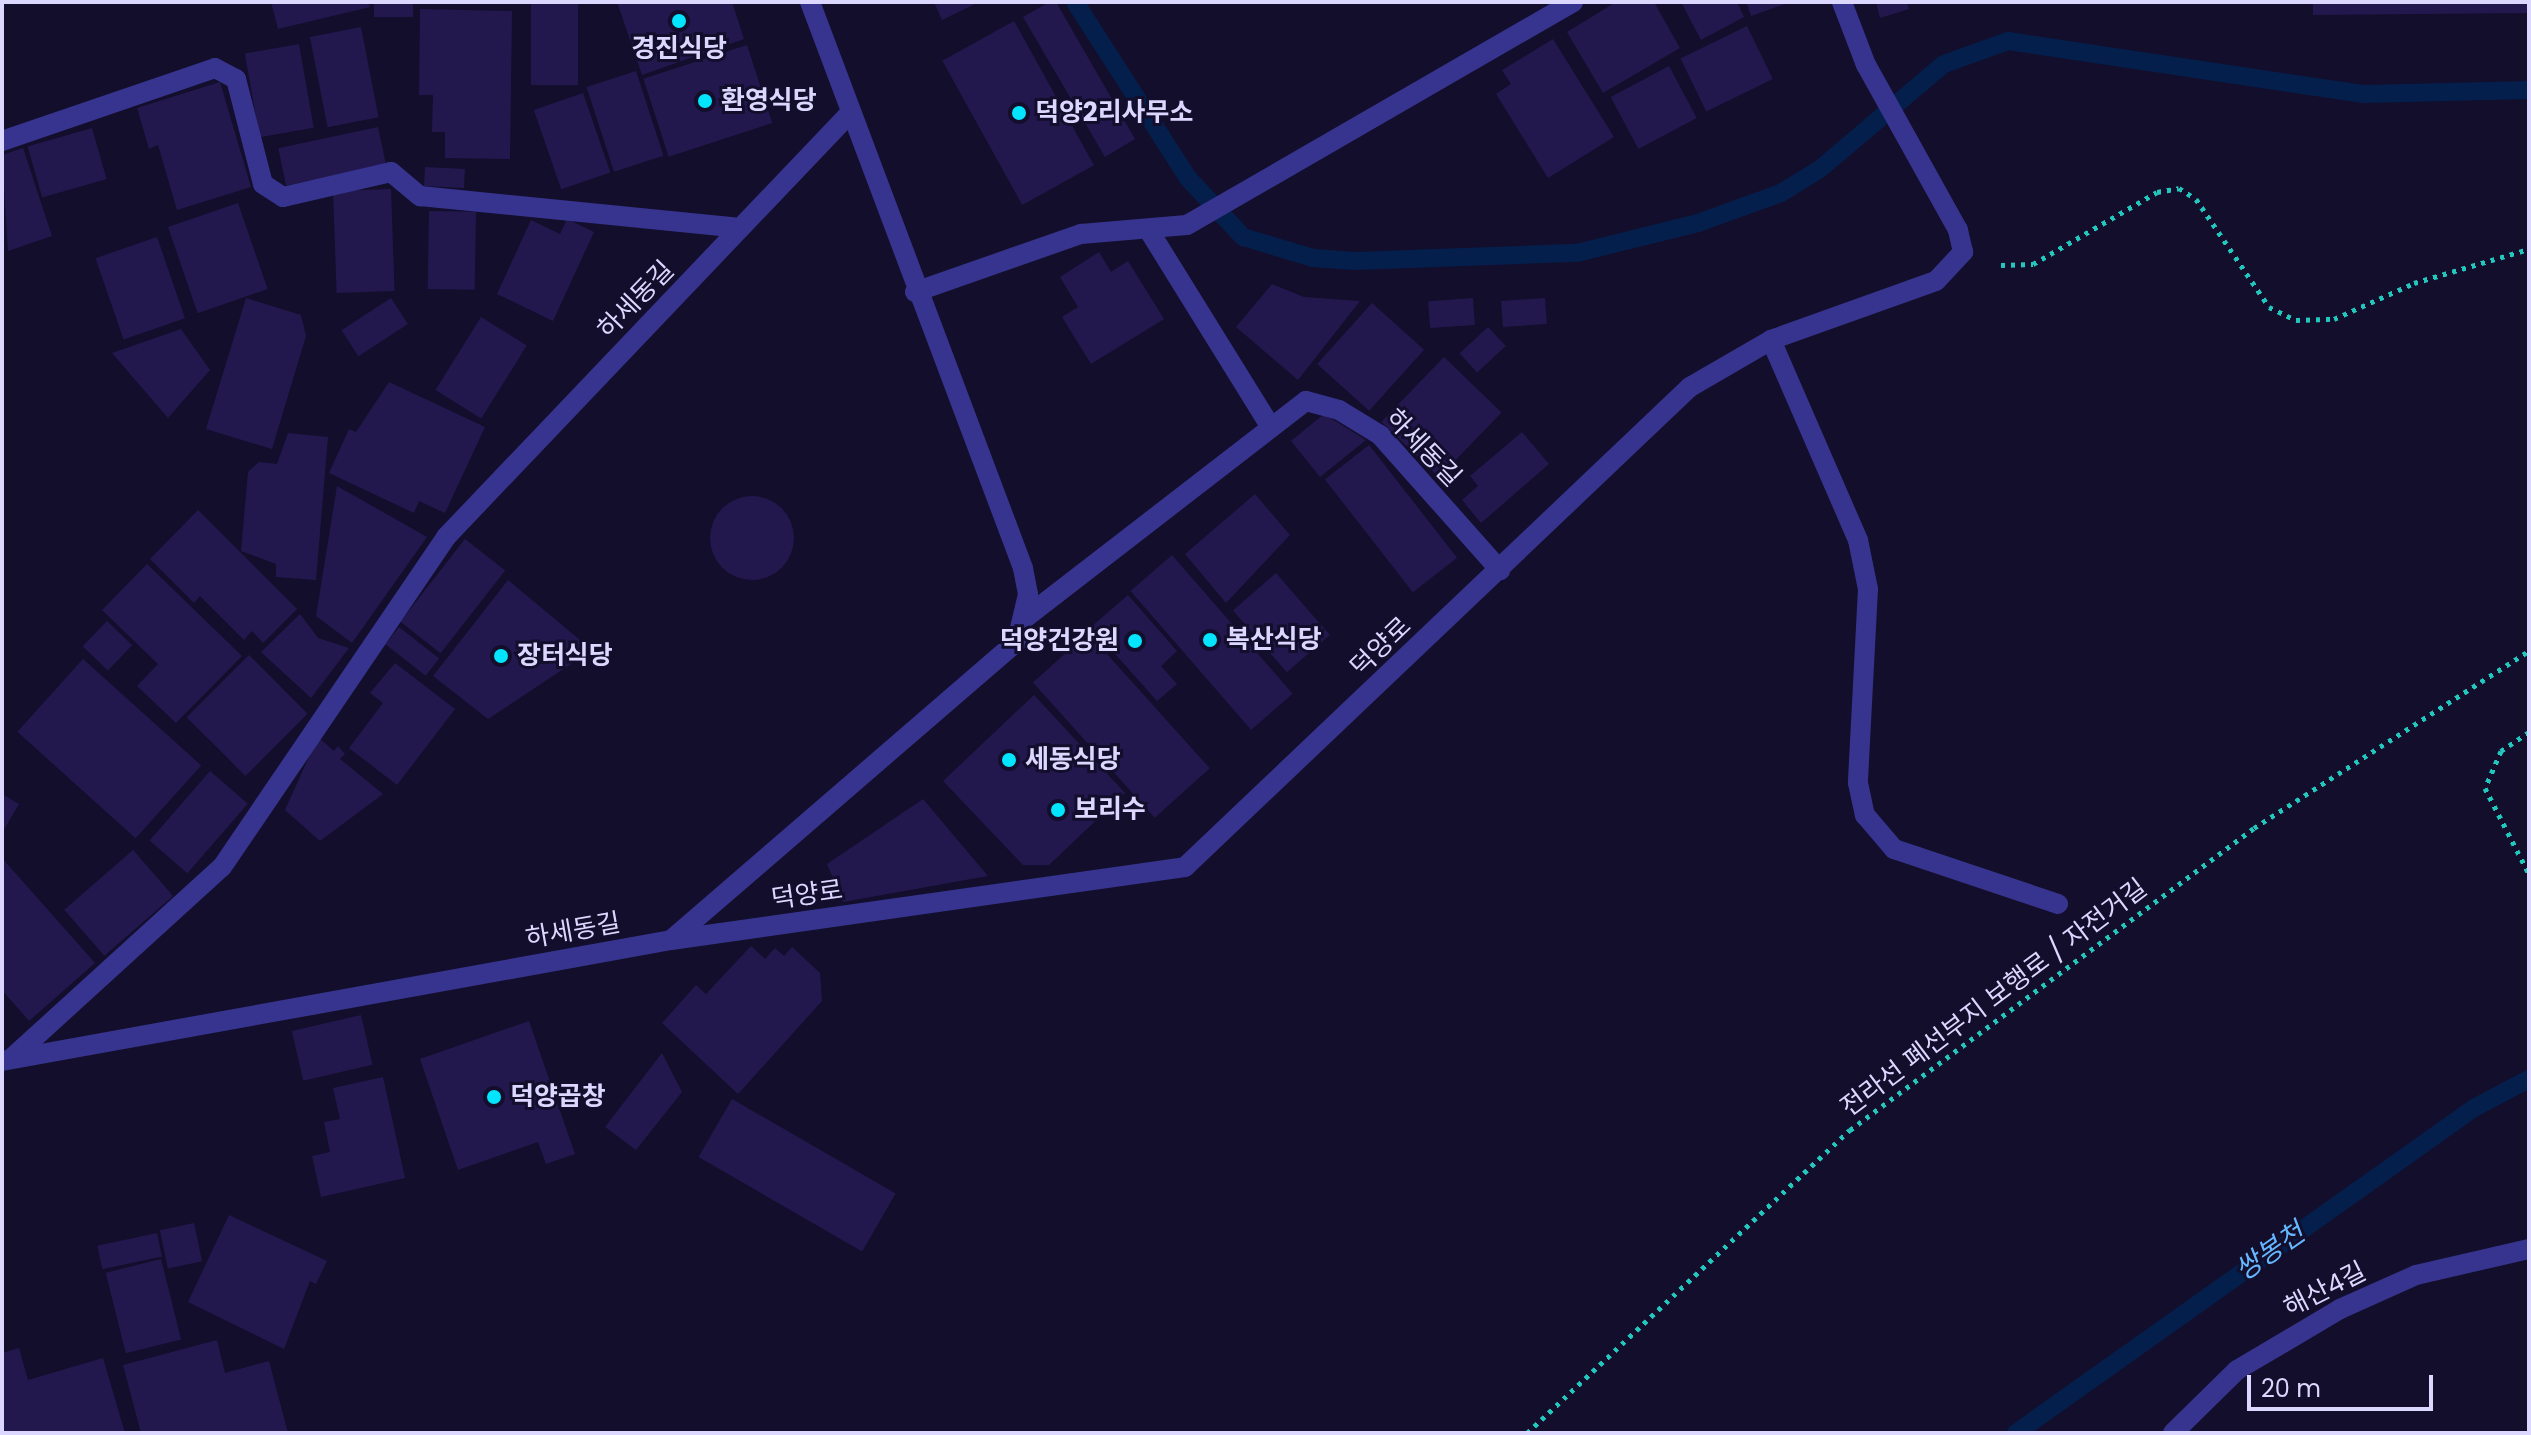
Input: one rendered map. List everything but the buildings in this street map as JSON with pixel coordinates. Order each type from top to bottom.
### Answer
[{"type":"street","points":[[810,2],[915,292],[1023,568],[1025,618]]},
{"type":"street","points":[[915,292],[1081,234],[1187,225],[1249,192],[1573,2]]},
{"type":"street","points":[[1842,2],[1866,65],[1958,230],[1963,252]]},
{"type":"street","name":"하세동길","points":[[2,141],[215,68],[236,79],[263,184],[283,197],[391,172],[420,196],[740,228]]},
{"type":"street","name":"하세동길","points":[[6,1060],[222,867],[446,537],[851,112]]},
{"type":"street","points":[[1148,229],[1269,424]]},
{"type":"street","name":"덕양로","points":[[671,940],[1185,867],[1690,387],[1771,340],[1936,281],[1963,252]]},
{"type":"street","points":[[1771,340],[1858,540],[1870,635],[1858,783],[1865,815],[1894,849],[2058,904]]},
{"type":"street","name":"하세동길","points":[[6,1060],[671,940],[1000,661],[1025,618],[1269,424],[1306,401],[1357,419],[1380,435],[1500,570]]},
{"type":"street","name":"해산4길","points":[[2173,1433],[2237,1370],[2313,1323],[2416,1275],[2529,1249]]},
{"type":"path","points":[[1963,252],[2023,267],[2157,192],[2179,188],[2196,199],[2269,307],[2316,322],[2529,249]]},
{"type":"path","name":"전라선 폐선부지 보행로 / 자전거길","points":[[1527,1433],[1850,1130],[2254,828],[2529,651]]},
{"type":"path","points":[[2529,732],[2501,751],[2485,788],[2529,874]]},
{"type":"waterway","points":[[1075,2],[1188,178],[1243,237],[1313,258],[1354,261],[1577,253],[1698,223],[1781,193],[1820,169],[1944,64],[2008,41],[2364,94],[2529,90]]},
{"type":"waterway","name":"쌍봉천","points":[[2016,1433],[2474,1108],[2529,1079]]},
{"type":"place","name":"경진식당","points":[[679,21]]},
{"type":"place","name":"환영식당","points":[[705,101]]},
{"type":"place","name":"덕양2리사무소","points":[[1019,113]]},
{"type":"place","name":"복산식당","points":[[1210,640]]},
{"type":"place","name":"덕양건강원","points":[[1135,641]]},
{"type":"place","name":"장터식당","points":[[501,656]]},
{"type":"place","name":"세동식당","points":[[1009,760]]},
{"type":"place","name":"보리수","points":[[1058,810]]},
{"type":"place","name":"덕양곱창","points":[[494,1097]]}]
